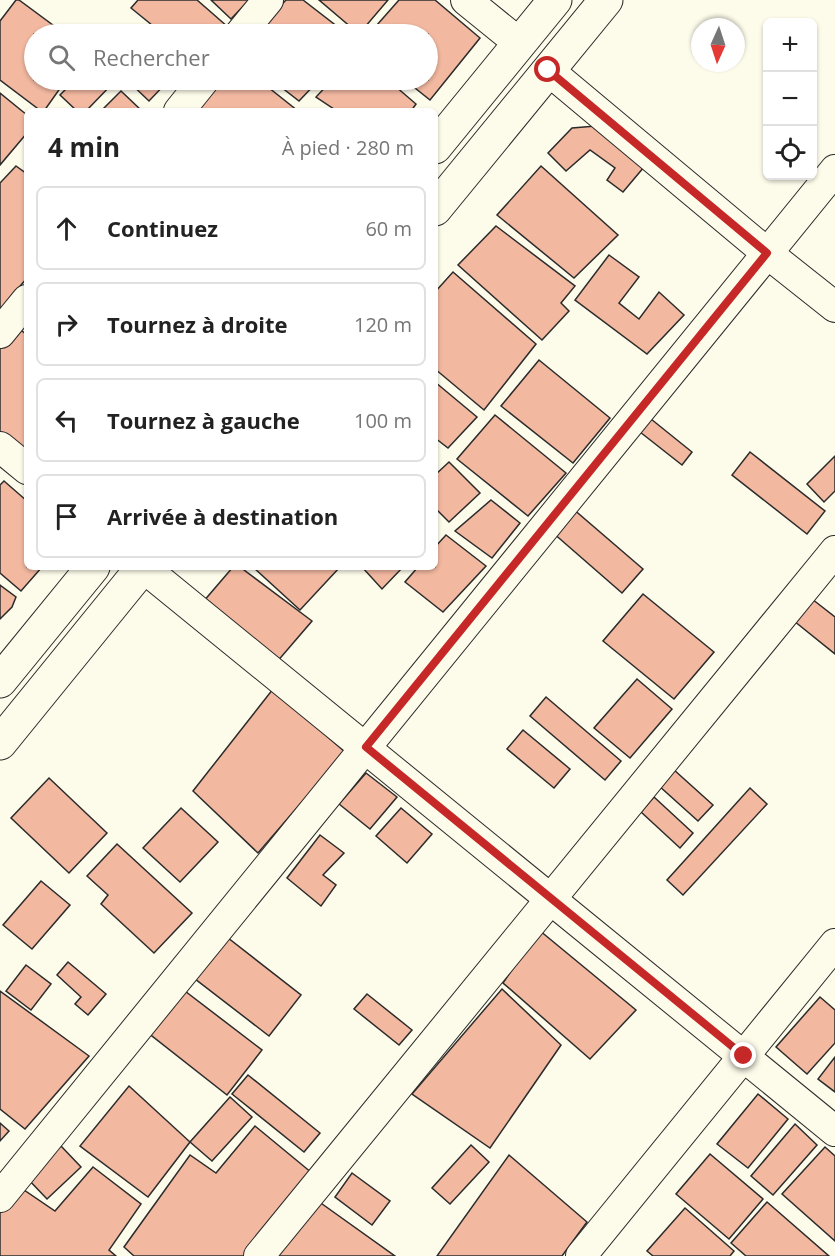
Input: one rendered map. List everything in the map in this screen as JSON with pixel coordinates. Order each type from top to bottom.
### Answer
[{"type":"street","points":[[248,24],[268,0]]},
{"type":"street","points":[[466,0],[519,43]]},
{"type":"street","points":[[438,143],[555,0]]},
{"type":"street","points":[[438,205],[606,0]]},
{"type":"street","points":[[548,70],[835,307]]},
{"type":"street","points":[[181,108],[196,90]]},
{"type":"street","points":[[0,1197],[835,170]]},
{"type":"street","points":[[0,333],[24,304]]},
{"type":"street","points":[[0,447],[24,467]]},
{"type":"street","points":[[259,1256],[835,551]]},
{"type":"street","points":[[0,681],[91,570]]},
{"type":"street","points":[[0,743],[141,570]]},
{"type":"street","points":[[147,570],[835,1131]]},
{"type":"street","points":[[581,1256],[835,944]]},
{"type":"building","points":[[16,0],[19,0],[51,24],[24,24],[24,90],[59,90],[46,108],[37,108],[0,80],[0,21]]},
{"type":"building","points":[[138,0],[197,0],[225,24],[151,24],[131,8]]},
{"type":"building","points":[[211,0],[249,0],[231,19]]},
{"type":"building","points":[[286,0],[303,0],[334,24],[263,24]]},
{"type":"building","points":[[319,0],[388,0],[368,24],[347,24]]},
{"type":"building","points":[[399,0],[435,0],[480,38],[430,100],[418,90],[438,90],[438,24],[378,24]]},
{"type":"building","points":[[65,90],[106,90],[89,108],[74,108],[60,95]]},
{"type":"building","points":[[137,90],[159,90],[149,101]]},
{"type":"building","points":[[214,90],[272,90],[294,108],[198,108]]},
{"type":"building","points":[[285,90],[309,90],[299,101]]},
{"type":"building","points":[[323,90],[400,90],[416,104],[413,108],[332,108],[316,97]]},
{"type":"building","points":[[121,91],[139,108],[104,108]]},
{"type":"building","points":[[0,93],[24,113],[24,137],[0,165]]},
{"type":"building","points":[[596,126],[644,167],[623,192],[607,180],[615,168],[590,150],[566,171],[548,153],[572,128]]},
{"type":"building","points":[[16,166],[24,172],[24,282],[0,310],[0,183]]},
{"type":"building","points":[[541,166],[618,235],[574,278],[497,215]]},
{"type":"building","points":[[496,226],[575,286],[561,303],[569,311],[542,340],[458,265]]},
{"type":"building","points":[[609,255],[639,277],[619,303],[639,319],[659,292],[684,315],[647,354],[575,300]]},
{"type":"building","points":[[453,272],[536,344],[484,410],[438,372],[438,289]]},
{"type":"building","points":[[16,326],[24,333],[24,450],[0,436],[0,346]]},
{"type":"building","points":[[539,360],[610,418],[573,463],[501,406]]},
{"type":"building","points":[[438,384],[477,417],[448,448],[438,440]]},
{"type":"building","points":[[495,415],[566,473],[528,516],[457,459]]},
{"type":"building","points":[[651,419],[692,452],[682,465],[640,432]]},
{"type":"building","points":[[750,452],[825,511],[807,534],[732,475]]},
{"type":"building","points":[[835,456],[835,491],[824,502],[807,484]]},
{"type":"building","points":[[449,462],[480,493],[449,522],[438,511],[438,472]]},
{"type":"building","points":[[4,481],[24,498],[24,570],[39,570],[21,591],[0,573],[0,485]]},
{"type":"building","points":[[491,500],[520,523],[492,558],[455,531]]},
{"type":"building","points":[[572,508],[643,569],[622,593],[552,532]]},
{"type":"building","points":[[446,535],[486,566],[443,612],[405,582],[415,570],[438,570],[438,544]]},
{"type":"building","points":[[230,570],[244,570],[312,621],[276,663],[203,602]]},
{"type":"building","points":[[256,570],[337,570],[300,610]]},
{"type":"building","points":[[365,570],[400,570],[382,589]]},
{"type":"building","points":[[0,585],[16,597],[12,607],[0,619]]},
{"type":"building","points":[[643,594],[714,652],[674,699],[603,641]]},
{"type":"building","points":[[812,599],[835,617],[835,654],[794,621]]},
{"type":"building","points":[[637,679],[672,709],[630,758],[594,728]]},
{"type":"building","points":[[273,689],[345,752],[258,853],[193,791]]},
{"type":"building","points":[[546,697],[621,761],[605,780],[530,716]]},
{"type":"building","points":[[523,730],[570,769],[554,788],[507,749]]},
{"type":"building","points":[[673,769],[713,805],[698,821],[658,785]]},
{"type":"building","points":[[366,773],[397,797],[370,829],[339,804]]},
{"type":"building","points":[[49,778],[107,833],[69,873],[11,818]]},
{"type":"building","points":[[750,788],[767,804],[683,895],[667,880]]},
{"type":"building","points":[[654,797],[693,833],[680,848],[641,812]]},
{"type":"building","points":[[181,808],[218,842],[180,882],[143,848]]},
{"type":"building","points":[[401,808],[432,834],[407,863],[376,836]]},
{"type":"building","points":[[320,835],[344,853],[323,875],[336,885],[321,906],[287,878]]},
{"type":"building","points":[[117,844],[192,913],[154,953],[101,904],[108,895],[87,876]]},
{"type":"building","points":[[41,881],[70,905],[32,949],[3,925]]},
{"type":"building","points":[[539,930],[636,1010],[590,1059],[503,983]]},
{"type":"building","points":[[223,934],[301,995],[269,1036],[190,975]]},
{"type":"building","points":[[68,962],[106,994],[88,1015],[75,1004],[81,997],[57,975]]},
{"type":"building","points":[[26,965],[51,984],[31,1010],[6,991]]},
{"type":"building","points":[[181,988],[262,1050],[227,1095],[147,1032]]},
{"type":"building","points":[[502,989],[561,1045],[490,1148],[412,1094]]},
{"type":"building","points":[[0,991],[89,1056],[25,1129],[0,1109]]},
{"type":"building","points":[[367,994],[412,1030],[399,1045],[354,1009]]},
{"type":"building","points":[[820,997],[835,1010],[835,1043],[807,1074],[776,1047]]},
{"type":"building","points":[[835,1057],[835,1092],[818,1079]]},
{"type":"building","points":[[248,1075],[320,1133],[304,1152],[232,1094]]},
{"type":"building","points":[[129,1086],[190,1142],[148,1197],[80,1146]]},
{"type":"building","points":[[758,1094],[788,1119],[748,1168],[717,1144]]},
{"type":"building","points":[[230,1097],[252,1117],[212,1161],[190,1142]]},
{"type":"building","points":[[0,1123],[9,1131],[0,1141]]},
{"type":"building","points":[[795,1124],[817,1145],[773,1195],[751,1176]]},
{"type":"building","points":[[255,1126],[312,1173],[244,1256],[134,1256],[124,1247],[190,1155],[216,1173]]},
{"type":"building","points":[[471,1145],[489,1162],[450,1204],[432,1188]]},
{"type":"building","points":[[61,1146],[81,1167],[47,1199],[27,1178]]},
{"type":"building","points":[[825,1147],[835,1156],[835,1241],[782,1194]]},
{"type":"building","points":[[710,1154],[763,1199],[729,1239],[676,1194]]},
{"type":"building","points":[[509,1155],[587,1222],[562,1256],[437,1256]]},
{"type":"building","points":[[93,1167],[141,1204],[109,1250],[116,1256],[0,1256],[0,1212],[21,1188],[55,1211]]},
{"type":"building","points":[[352,1173],[390,1201],[372,1225],[335,1197]]},
{"type":"building","points":[[318,1201],[395,1256],[277,1256]]},
{"type":"building","points":[[767,1202],[829,1256],[746,1256],[731,1243]]},
{"type":"building","points":[[685,1208],[734,1251],[730,1256],[653,1256],[647,1251]]},
{"type":"route","points":[[548,70],[767,253],[366,747],[744,1056]]}]
